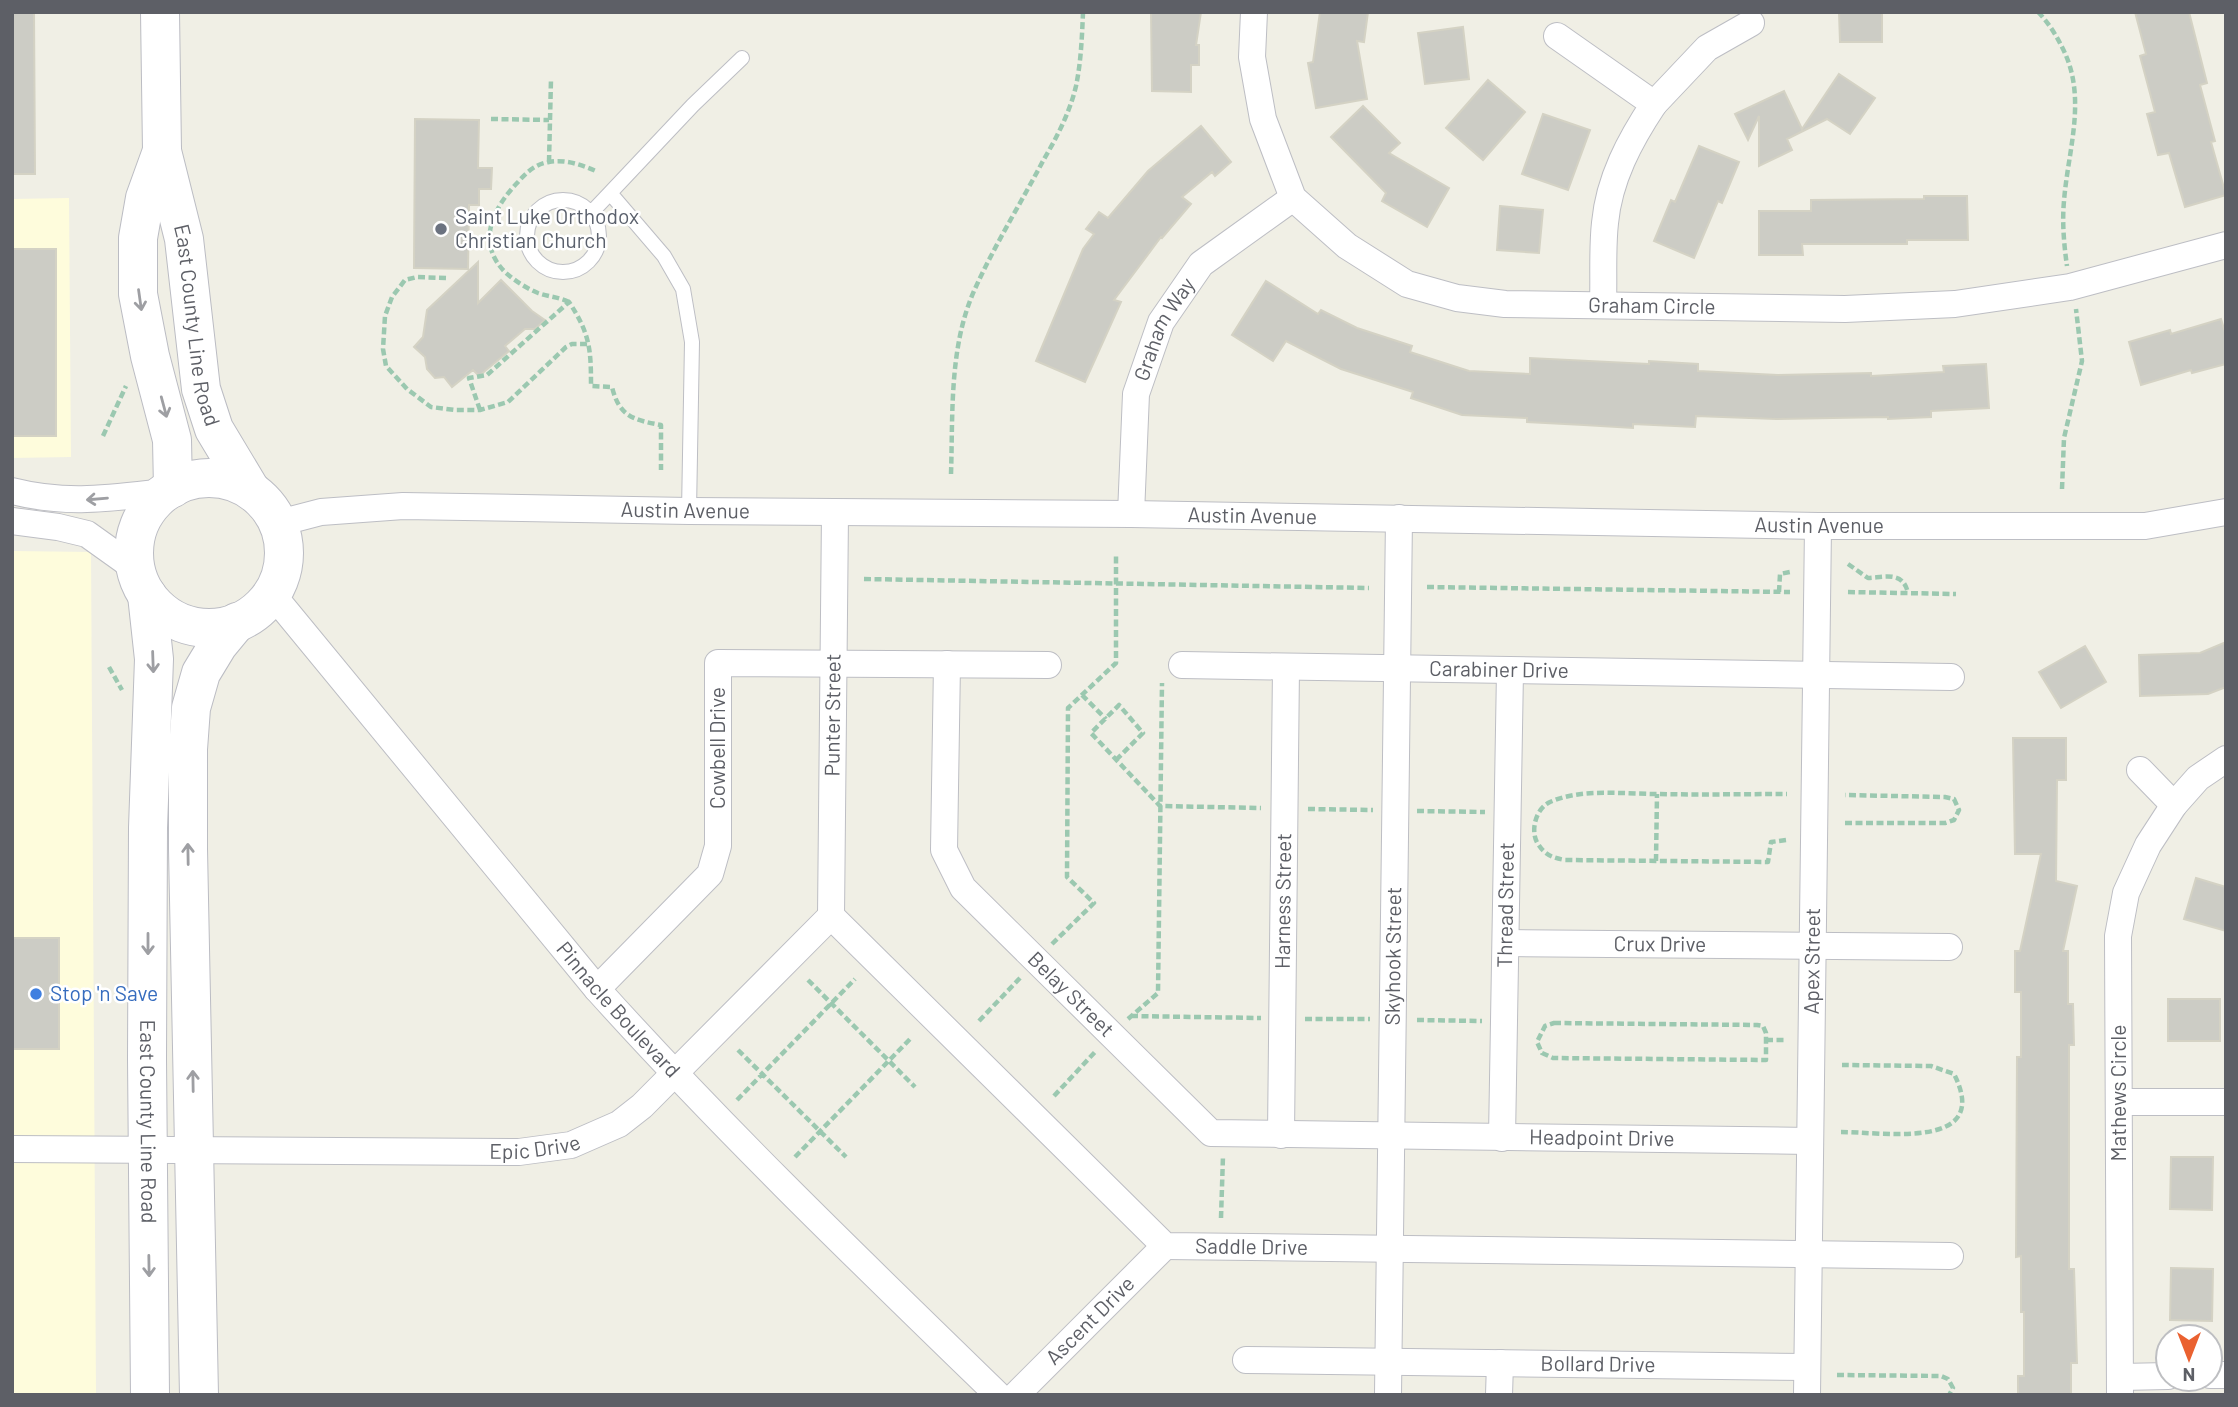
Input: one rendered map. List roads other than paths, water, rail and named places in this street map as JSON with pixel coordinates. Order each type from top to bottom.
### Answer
[{"type":"main road","name":"East County Line Road","points":[[160,12],[162,151],[184,239],[201,388],[214,429],[250,489]]},
{"type":"main road","name":"East County Line Road","points":[[162,151],[145,198],[138,238],[138,294],[150,356],[172,440],[169,490]]},
{"type":"main road","points":[[207,478],[236,483],[250,489],[271,510],[279,523],[284,545],[283,567],[272,594],[262,606],[237,622],[223,626],[195,626],[168,615],[141,582],[135,540],[139,526],[150,508],[169,490],[192,480],[207,478]]},
{"type":"main road","name":"East County Line Road","points":[[141,582],[153,659],[148,828],[150,1395]]},
{"type":"main road","name":"East County Line Road","points":[[199,1395],[188,749],[191,708],[201,673],[218,645],[237,622]]},
{"type":"street","name":"Graham Circle","points":[[1254,12],[1252,57],[1264,119],[1293,198],[1346,246],[1407,284],[1457,298],[1505,304],[1845,309],[1955,304],[2070,287],[2226,245]]},
{"type":"street","points":[[1603,304],[1605,222],[1615,177],[1631,138],[1654,104],[1707,48],[1751,23]]},
{"type":"street","points":[[1557,36],[1654,104]]},
{"type":"street","name":"Graham Way","points":[[1131,514],[1136,394],[1161,321],[1201,264],[1293,198]]},
{"type":"street","points":[[12,491],[39,498],[91,501],[169,490]]},
{"type":"street","name":"Austin Avenue","points":[[279,523],[321,512],[403,506],[835,513],[1131,514],[1818,526],[2145,526],[2226,512]]},
{"type":"street","name":"Punter Street","points":[[831,916],[835,513]]},
{"type":"street","name":"Skyhook Street","points":[[1388,1395],[1399,518]]},
{"type":"street","points":[[12,521],[88,534],[141,582]]},
{"type":"street","name":"Apex Street","points":[[1807,1395],[1818,526]]},
{"type":"street","name":"Pinnacle Boulevard","points":[[272,594],[597,989],[675,1074],[800,1202],[998,1395]]},
{"type":"street","name":"Cowbell Drive","points":[[597,989],[710,874],[718,846],[718,663],[1048,666]]},
{"type":"street","name":"Belay Street","points":[[947,664],[944,850],[963,888],[1211,1133],[1392,1137]]},
{"type":"street","name":"Carabiner Drive","points":[[1182,666],[1951,677]]},
{"type":"street","name":"Harness Street","points":[[1281,1135],[1286,667]]},
{"type":"street","name":"Thread Street","points":[[1502,1138],[1510,671]]},
{"type":"street","name":"Mathews Circle","points":[[2121,1386],[2118,936],[2126,893],[2148,845],[2174,804],[2198,778],[2226,759]]},
{"type":"street","points":[[2140,770],[2174,804]]},
{"type":"street","name":"Epic Drive","points":[[12,1149],[519,1152],[571,1145],[619,1124],[642,1106],[831,916]]},
{"type":"street","name":"Saddle Drive","points":[[831,916],[1165,1246],[1950,1256]]},
{"type":"street","name":"Crux Drive","points":[[1506,943],[1949,947]]},
{"type":"street","points":[[2119,1102],[2226,1102]]},
{"type":"street","name":"Headpoint Drive","points":[[1392,1137],[1810,1141]]},
{"type":"street","name":"Ascent Drive","points":[[1016,1395],[1165,1246]]},
{"type":"street","name":"Bollard Drive","points":[[1247,1360],[1807,1367]]},
{"type":"street","points":[[1499,1395],[1500,1363]]},
{"type":"street","points":[[2121,1386],[2154,1379]]},
{"type":"lane","points":[[591,214],[741,58]]},
{"type":"lane","points":[[610,193],[664,257],[682,289],[692,342],[690,511]]},
{"type":"lane","points":[[560,200],[572,201],[591,214],[599,234],[592,257],[583,266],[560,272],[548,269],[530,253],[527,229],[539,209],[560,200]]},
{"type":"place","name":"Saint Luke Orthodox Christian Church","points":[[441,229]]},
{"type":"place","name":"Stop 'n Save","points":[[36,994]]}]
